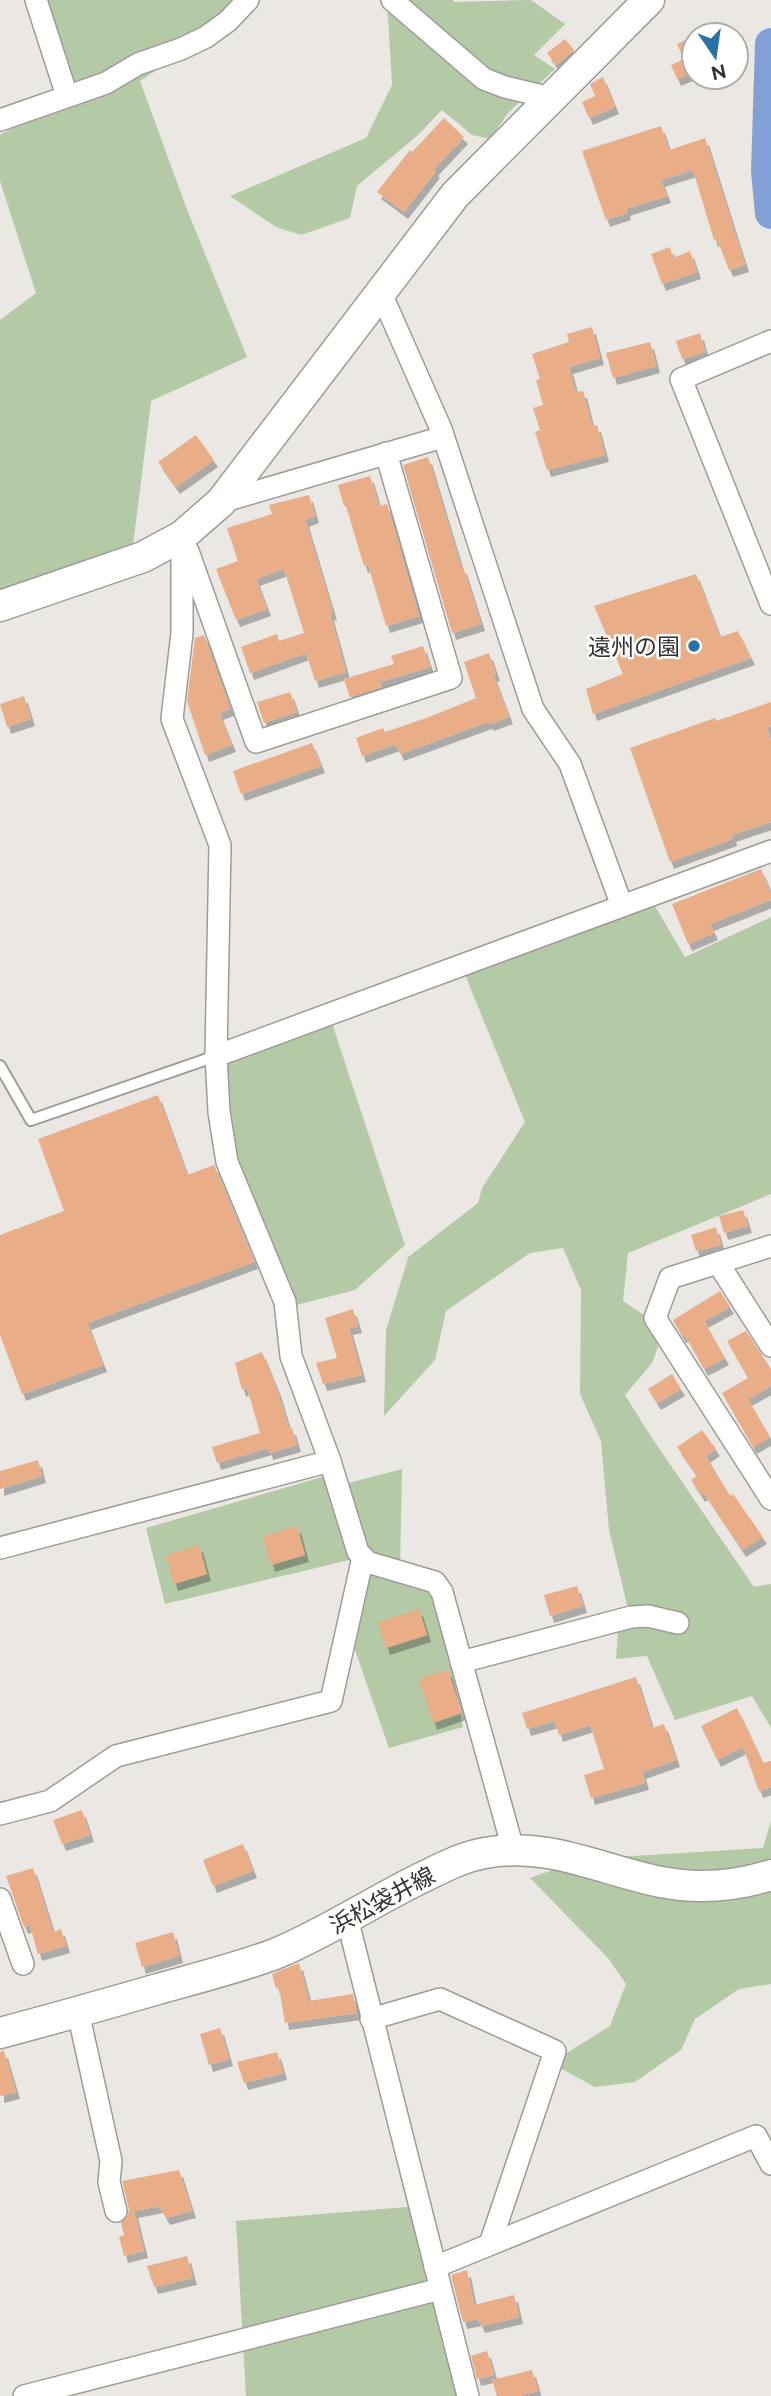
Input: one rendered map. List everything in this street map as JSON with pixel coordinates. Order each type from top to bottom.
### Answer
[{"type":"street","points":[[36,0],[67,96]]},
{"type":"street","points":[[0,120],[106,83],[138,64],[206,37],[228,21],[248,0]]},
{"type":"street","points":[[392,0],[484,79],[551,98]]},
{"type":"street","points":[[0,606],[143,557],[182,536],[221,502],[455,195],[649,0]]},
{"type":"street","points":[[380,291],[443,437],[533,709],[570,764],[622,906]]},
{"type":"street","points":[[771,341],[681,379],[771,604]]},
{"type":"street","points":[[221,502],[443,437]]},
{"type":"street","points":[[182,536],[256,742],[451,678],[386,453]]},
{"type":"street","points":[[182,536],[181,633],[172,719],[220,845],[216,1056],[219,1112],[227,1162],[285,1302],[292,1356],[330,1461],[358,1552],[367,1562],[435,1582],[442,1592],[513,1849]]},
{"type":"street","points":[[216,1056],[771,851]]},
{"type":"street","points":[[771,1246],[670,1278],[655,1318],[771,1499]]},
{"type":"street","points":[[718,1263],[771,1346]]},
{"type":"street","points":[[0,1548],[330,1461]]},
{"type":"street","points":[[0,1814],[50,1801],[116,1756],[331,1701],[363,1557]]},
{"type":"street","points":[[461,1661],[631,1617],[648,1616],[678,1623]]},
{"type":"street","name":"浜松袋井線","points":[[0,2033],[210,1975],[275,1954],[456,1861],[484,1853],[513,1849],[545,1851],[584,1859],[661,1882],[696,1885],[732,1884],[771,1875]]},
{"type":"street","points":[[0,1899],[23,1964]]},
{"type":"street","points":[[347,1918],[468,2396]]},
{"type":"street","points":[[371,2019],[440,1999],[555,2050],[490,2244]]},
{"type":"street","points":[[78,2012],[111,2161],[109,2182],[116,2211]]},
{"type":"street","points":[[435,2267],[756,2136],[771,2164]]},
{"type":"street","points":[[24,2396],[440,2289]]},
{"type":"lane","points":[[0,1066],[31,1120],[216,1056]]},
{"type":"green space","points":[[38,0],[248,0],[206,37],[140,81],[186,207],[247,357],[151,401],[131,561],[0,606],[0,320],[36,293],[0,181],[0,135],[74,94]]},
{"type":"green space","points":[[387,0],[531,0],[565,24],[534,55],[555,69],[508,113],[490,139],[472,135],[442,110],[418,135],[357,186],[350,218],[301,235],[276,227],[230,196],[366,138],[392,85]]},
{"type":"green space","points":[[649,896],[685,957],[771,917],[771,1194],[628,1253],[623,1301],[650,1319],[658,1347],[652,1363],[625,1395],[754,1587],[771,1584],[771,1728],[752,1696],[675,1720],[647,1656],[616,1659],[619,1620],[630,1617],[609,1530],[601,1441],[580,1394],[581,1290],[563,1248],[530,1253],[446,1311],[435,1360],[384,1416],[386,1330],[408,1258],[398,1265],[478,1203],[482,1188],[525,1122],[461,965]]},
{"type":"green space","points":[[329,1014],[405,1245],[355,1290],[296,1305],[227,1162],[216,1056]]},
{"type":"green space","points":[[402,1469],[400,1571],[435,1582],[463,1727],[389,1748],[347,1627],[362,1557],[165,1604],[146,1528],[322,1477],[337,1486]]},
{"type":"green space","points":[[771,1821],[771,1984],[739,1989],[695,2019],[681,2050],[635,2082],[595,2087],[551,2063],[610,2026],[626,1984],[608,1958],[530,1878],[584,1859],[763,1848]]},
{"type":"green space","points":[[419,2206],[468,2396],[246,2396],[236,2221]]},
{"type":"building","points":[[565,39],[574,50],[556,65],[547,53]]},
{"type":"building","points":[[680,61],[680,78],[677,79],[671,65]]},
{"type":"building","points":[[603,77],[615,107],[589,118],[582,102],[595,96],[590,84]]},
{"type":"building","points":[[444,118],[464,137],[434,169],[436,171],[404,212],[377,192],[410,150],[412,152]]},
{"type":"building","points":[[661,126],[669,150],[705,138],[745,265],[729,270],[717,239],[714,240],[693,170],[661,180],[667,196],[626,209],[627,213],[606,220],[582,151]]},
{"type":"building","points":[[670,247],[673,258],[690,251],[697,272],[662,284],[651,254]]},
{"type":"building","points":[[592,327],[600,358],[569,367],[576,392],[583,391],[592,426],[597,425],[605,455],[547,470],[535,432],[540,430],[533,408],[543,405],[536,380],[540,379],[532,354],[569,342],[567,334]]},
{"type":"building","points":[[700,333],[705,352],[682,359],[676,341]]},
{"type":"building","points":[[650,342],[656,366],[613,378],[606,353]]},
{"type":"building","points":[[196,435],[214,460],[176,487],[158,462]]},
{"type":"building","points":[[428,457],[481,624],[452,633],[403,465]]},
{"type":"building","points":[[370,476],[379,506],[387,504],[419,616],[386,626],[368,565],[364,566],[338,485]]},
{"type":"building","points":[[309,495],[315,516],[305,520],[333,613],[330,614],[346,672],[315,681],[306,653],[250,673],[241,647],[277,634],[279,641],[304,633],[284,569],[256,579],[267,609],[236,620],[216,569],[238,561],[227,528],[272,514],[269,505]]},
{"type":"building","name":"遠州の園","points":[[696,574],[720,637],[738,631],[751,658],[593,714],[586,689],[623,674],[594,606]]},
{"type":"building","points":[[204,635],[230,709],[219,713],[232,745],[205,755],[187,701],[195,638]]},
{"type":"building","points":[[423,646],[430,667],[380,682],[382,687],[350,697],[344,679],[394,664],[391,656]]},
{"type":"building","points":[[489,653],[496,674],[493,675],[509,717],[400,754],[396,744],[362,756],[356,738],[383,728],[385,732],[476,698],[464,662]]},
{"type":"building","points":[[290,692],[297,712],[264,723],[257,702]]},
{"type":"building","points":[[24,696],[31,719],[7,727],[0,704]]},
{"type":"building","points":[[771,702],[771,726],[767,728],[771,740],[771,822],[732,835],[733,839],[670,862],[630,748],[715,718],[716,721]]},
{"type":"building","points":[[312,743],[321,766],[241,794],[233,771]]},
{"type":"building","points":[[761,869],[771,893],[771,900],[710,924],[714,933],[688,944],[672,904]]},
{"type":"building","points":[[158,1095],[187,1175],[214,1165],[254,1262],[87,1323],[103,1365],[22,1394],[0,1335],[0,1235],[64,1211],[38,1139]]},
{"type":"building","points":[[743,1210],[748,1226],[724,1233],[719,1216]]},
{"type":"building","points":[[716,1227],[721,1245],[696,1251],[691,1235]]},
{"type":"building","points":[[720,1291],[730,1307],[704,1321],[725,1358],[704,1369],[685,1335],[682,1336],[673,1320]]},
{"type":"building","points":[[353,1309],[358,1326],[349,1328],[362,1375],[323,1384],[316,1363],[337,1358],[325,1318]]},
{"type":"building","points":[[746,1331],[771,1369],[771,1386],[748,1399],[770,1437],[753,1447],[722,1393],[748,1378],[727,1341]]},
{"type":"building","points":[[262,1352],[297,1445],[269,1453],[268,1448],[217,1463],[212,1447],[260,1433],[247,1388],[242,1390],[235,1363]]},
{"type":"building","points":[[672,1374],[681,1389],[657,1403],[648,1389]]},
{"type":"building","points":[[702,1430],[716,1449],[706,1456],[730,1496],[733,1494],[763,1537],[742,1550],[704,1493],[701,1495],[691,1480],[697,1476],[677,1447]]},
{"type":"building","points":[[38,1460],[42,1476],[0,1489],[0,1471]]},
{"type":"building","points":[[297,1526],[305,1555],[271,1565],[263,1536]]},
{"type":"building","points":[[199,1545],[207,1574],[174,1584],[166,1555]]},
{"type":"building","points":[[577,1586],[583,1606],[550,1616],[544,1595]]},
{"type":"building","points":[[419,1609],[427,1635],[386,1648],[378,1622]]},
{"type":"building","points":[[448,1670],[462,1713],[433,1723],[419,1679]]},
{"type":"building","points":[[636,1677],[652,1728],[664,1724],[676,1760],[642,1772],[645,1783],[591,1798],[584,1775],[604,1769],[590,1725],[559,1735],[555,1721],[527,1729],[522,1713]]},
{"type":"building","points":[[737,1708],[763,1763],[771,1761],[771,1787],[759,1791],[743,1747],[717,1760],[701,1726]]},
{"type":"building","points":[[82,1810],[90,1835],[62,1844],[53,1820]]},
{"type":"building","points":[[243,1844],[253,1871],[213,1886],[203,1860]]},
{"type":"building","points":[[33,1868],[53,1932],[61,1929],[66,1946],[38,1954],[30,1925],[24,1927],[6,1876]]},
{"type":"building","points":[[173,1932],[179,1956],[142,1967],[135,1943]]},
{"type":"building","points":[[299,1963],[309,2001],[353,1994],[357,2013],[285,2023],[279,1987],[276,1988],[272,1974]]},
{"type":"building","points":[[220,2028],[229,2059],[209,2065],[200,2034]]},
{"type":"building","points":[[4,2051],[16,2092],[0,2096],[0,2052]]},
{"type":"building","points":[[277,2052],[283,2073],[244,2083],[237,2062]]},
{"type":"building","points":[[179,2170],[192,2211],[166,2218],[159,2206],[134,2211],[144,2251],[124,2256],[119,2237],[124,2235],[121,2223],[128,2215],[129,2209],[122,2181]]},
{"type":"building","points":[[187,2256],[193,2278],[154,2287],[147,2266]]},
{"type":"building","points":[[467,2270],[474,2305],[514,2295],[519,2317],[481,2326],[478,2319],[463,2322],[451,2275]]},
{"type":"building","points":[[487,2351],[494,2375],[477,2379],[471,2356]]},
{"type":"building","points":[[532,2370],[538,2391],[518,2396],[497,2396],[492,2380]]},
{"type":"waterway","points":[[771,44],[767,171],[771,213]]},
{"type":"place","name":"遠州の園","points":[[694,646]]}]
